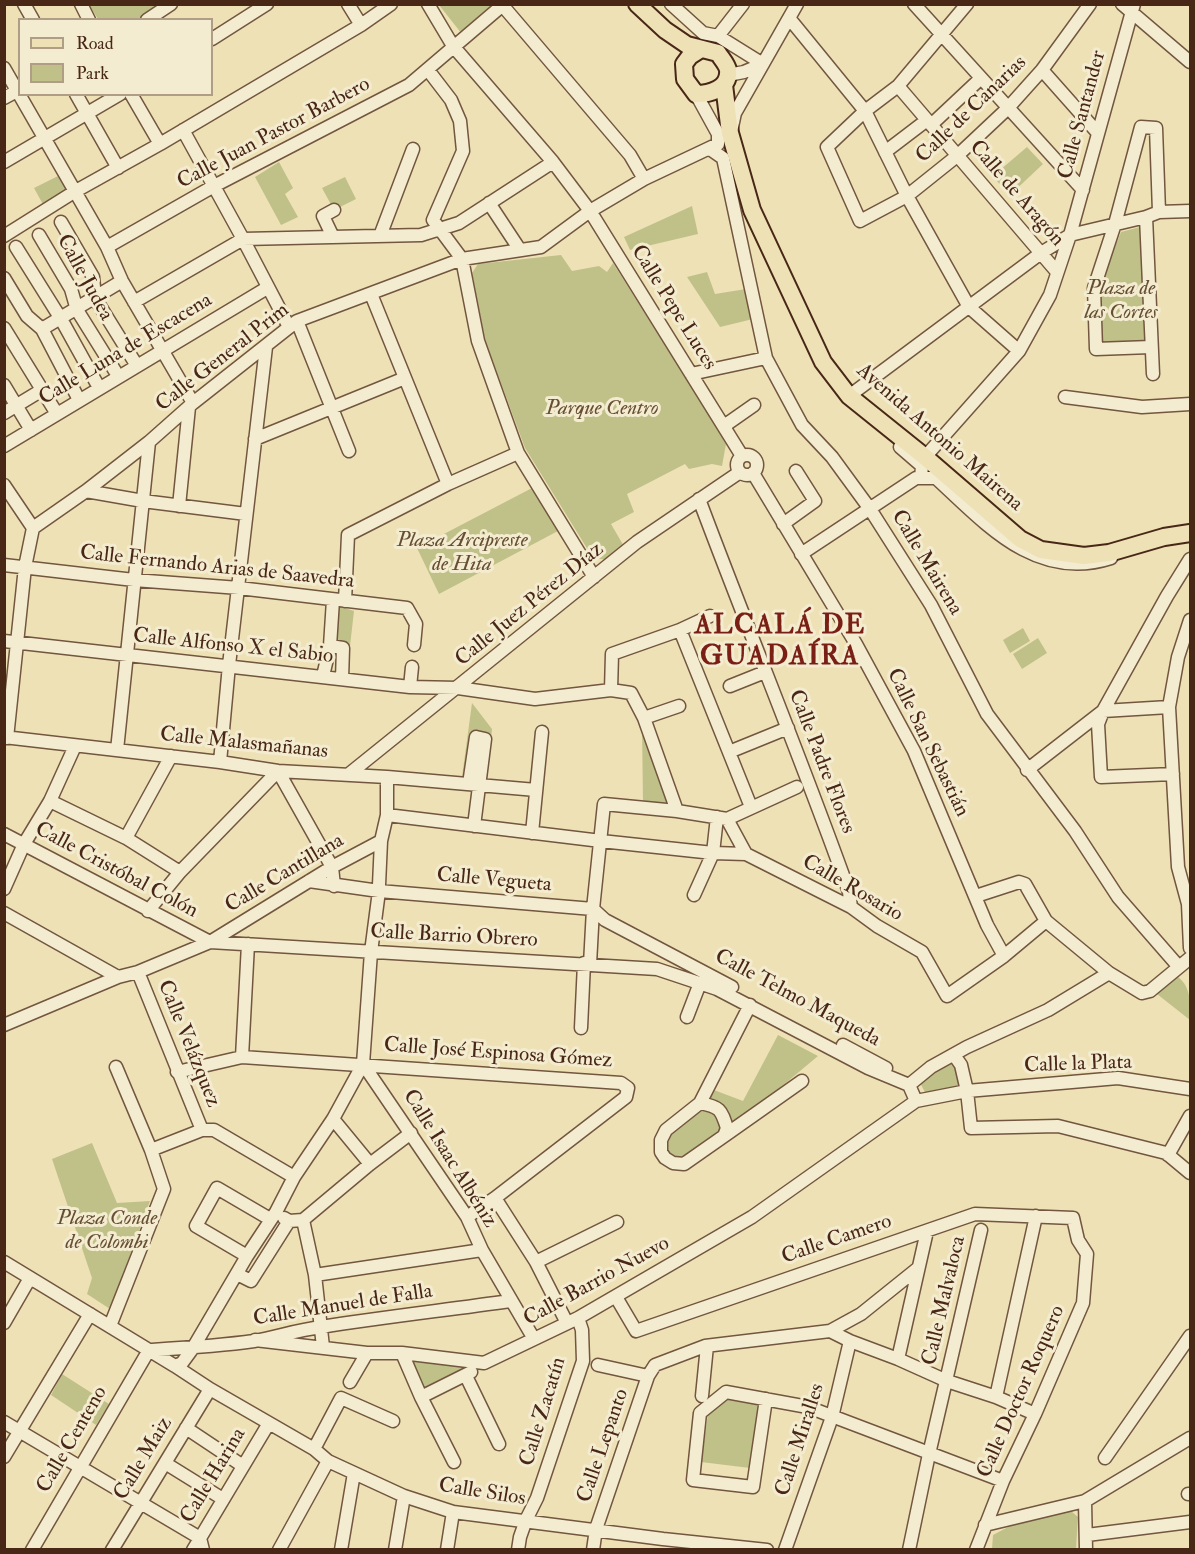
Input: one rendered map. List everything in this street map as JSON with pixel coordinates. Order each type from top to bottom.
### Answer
[{"type":"main road","points":[[637,4],[665,30],[687,45],[718,53],[727,68],[730,133]]},
{"type":"main road","points":[[665,30],[684,64],[685,79],[717,106],[730,133]]},
{"type":"main road","points":[[684,64],[700,49]]},
{"type":"main road","points":[[703,94],[726,80]]},
{"type":"main road","name":"Avenida Antonio Mairena","points":[[730,133],[752,210],[823,362],[849,396],[925,457],[1004,531],[1041,550],[1084,556],[1191,533]]},
{"type":"main road","points":[[1164,537],[1191,542]]},
{"type":"street","points":[[24,4],[32,18]]},
{"type":"street","points":[[81,4],[88,18]]},
{"type":"street","points":[[150,18],[171,4]]},
{"type":"street","points":[[213,38],[267,4]]},
{"type":"street","points":[[348,4],[361,25]]},
{"type":"street","points":[[4,236],[361,25],[391,4]]},
{"type":"street","name":"Calle Pepe Luces","points":[[428,4],[453,46],[553,162],[590,211],[742,456]]},
{"type":"street","points":[[671,4],[703,33],[718,36],[764,64]]},
{"type":"street","points":[[718,36],[743,4]]},
{"type":"street","points":[[730,133],[735,113],[797,4]]},
{"type":"street","points":[[914,4],[1083,190]]},
{"type":"street","points":[[865,111],[898,86],[967,4]]},
{"type":"street","name":"Calle de Canarias","points":[[865,111],[827,147],[860,221],[907,196],[957,156],[1007,109],[1042,70],[1090,4]]},
{"type":"street","points":[[503,5],[630,155],[644,179]]},
{"type":"street","name":"Calle Juan Pastor Barbero","points":[[107,247],[214,186],[409,85],[503,5]]},
{"type":"street","points":[[1129,7],[1191,62]]},
{"type":"street","name":"Calle Santander","points":[[925,457],[1019,351],[1050,296],[1083,190],[1129,7]]},
{"type":"street","points":[[789,18],[865,111],[907,196],[969,307],[1019,351]]},
{"type":"street","points":[[726,80],[764,64]]},
{"type":"street","points":[[4,68],[17,91],[4,98]]},
{"type":"street","points":[[428,70],[451,100],[460,121],[463,151],[433,220],[462,259],[478,341],[518,453],[594,577]]},
{"type":"street","points":[[1042,70],[1097,132]]},
{"type":"street","points":[[885,152],[929,123],[980,79]]},
{"type":"street","name":"Calle de Aragón","points":[[898,86],[1058,272]]},
{"type":"street","points":[[703,94],[718,134],[718,144],[710,149]]},
{"type":"street","points":[[20,96],[107,247],[122,280],[191,405],[179,506]]},
{"type":"street","points":[[77,96],[118,168]]},
{"type":"street","points":[[4,162],[116,96]]},
{"type":"street","points":[[132,96],[160,144]]},
{"type":"street","points":[[1151,347],[1096,349],[1094,288],[1115,224],[1141,127],[1156,128],[1159,212]]},
{"type":"street","points":[[183,130],[243,239],[267,288],[293,324],[332,406],[349,451]]},
{"type":"street","points":[[380,236],[413,149]]},
{"type":"street","name":"Calle General Prim","points":[[33,528],[86,491],[149,442],[191,405],[293,324],[462,259],[540,247],[590,211],[644,179],[710,149]]},
{"type":"street","name":"Calle Mairena","points":[[710,149],[723,158],[766,357],[802,425],[832,457],[870,509],[931,605],[987,714],[1075,831],[1118,897],[1179,967]]},
{"type":"street","points":[[134,302],[243,239],[421,235],[440,230],[459,223],[553,162]]},
{"type":"street","points":[[489,203],[520,250]]},
{"type":"street","points":[[333,237],[323,216],[334,210]]},
{"type":"street","points":[[849,396],[1041,253],[1070,235],[1159,212],[1191,211]]},
{"type":"street","points":[[1146,217],[1154,374]]},
{"type":"street","points":[[61,222],[93,277],[95,298],[134,361]]},
{"type":"street","name":"Calle Judea","points":[[39,235],[71,289],[76,307],[115,371]]},
{"type":"street","points":[[16,247],[61,319],[97,384]]},
{"type":"street","points":[[4,278],[27,315],[42,329],[77,396]]},
{"type":"street","points":[[42,329],[122,280]]},
{"type":"street","name":"Calle Luna de Escacena","points":[[6,442],[31,430],[267,288]]},
{"type":"street","points":[[371,294],[448,484]]},
{"type":"street","points":[[4,328],[57,414]]},
{"type":"street","points":[[220,762],[266,347]]},
{"type":"street","points":[[691,374],[766,357]]},
{"type":"street","points":[[255,439],[405,378]]},
{"type":"street","points":[[4,385],[31,430]]},
{"type":"street","points":[[4,413],[42,390]]},
{"type":"street","points":[[1065,397],[1143,407],[1191,404]]},
{"type":"street","points":[[724,426],[754,405]]},
{"type":"street","points":[[117,750],[149,442]]},
{"type":"street","points":[[899,446],[922,466],[921,478]]},
{"type":"street","points":[[323,676],[339,600],[348,535],[448,484],[518,453]]},
{"type":"street","points":[[750,455],[756,460],[757,468],[753,473],[745,475],[740,472],[737,465],[742,456],[750,455]]},
{"type":"street","points":[[783,524],[816,501],[796,471]]},
{"type":"street","name":"Calle Juez Pérez Díaz","points":[[350,774],[637,542],[740,472]]},
{"type":"street","name":"Calle San Sebastián","points":[[753,473],[856,644],[914,751],[987,925],[1004,956]]},
{"type":"street","points":[[801,554],[916,478],[936,478],[980,519],[1004,531]]},
{"type":"street","points":[[4,485],[33,528],[11,641],[6,738]]},
{"type":"street","points":[[86,491],[246,514]]},
{"type":"street","name":"Calle Padre Flores","points":[[699,499],[788,728],[845,881],[851,907]]},
{"type":"street","points":[[1173,774],[1101,777],[1098,724],[1167,596],[1191,559]]},
{"type":"street","name":"Calle Fernando Arias de Saavedra","points":[[4,565],[134,580],[239,588],[407,608],[416,624],[414,645]]},
{"type":"street","points":[[677,811],[644,718],[631,693],[611,690],[612,654],[680,630],[710,616]]},
{"type":"street","points":[[1191,620],[1178,657],[1169,707],[1178,867],[1189,905],[1191,948]]},
{"type":"street","points":[[680,630],[751,807]]},
{"type":"street","name":"Calle Alfonso X el Sabio","points":[[11,641],[410,687],[458,688],[535,699],[611,690]]},
{"type":"street","points":[[330,646],[343,648],[342,679]]},
{"type":"street","points":[[410,687],[412,667]]},
{"type":"street","points":[[730,686],[765,672]]},
{"type":"street","points":[[644,718],[679,706]]},
{"type":"street","points":[[1027,770],[1103,711],[1169,707]]},
{"type":"street","points":[[729,752],[788,728]]},
{"type":"street","points":[[532,833],[542,732]]},
{"type":"street","name":"Calle Malasmañanas","points":[[6,738],[171,756],[278,771],[350,774],[536,790]]},
{"type":"street","points":[[4,889],[24,844],[50,801],[75,746]]},
{"type":"street","points":[[126,838],[171,756]]},
{"type":"street","points":[[148,911],[180,872],[278,771],[332,867],[334,886]]},
{"type":"street","points":[[4,1262],[148,1350],[180,1358],[237,1274],[294,1177],[333,1119],[363,1064],[381,841],[387,815],[387,777]]},
{"type":"street","points":[[474,784],[474,826]]},
{"type":"street","points":[[581,1028],[604,804],[722,818],[797,787]]},
{"type":"street","points":[[50,801],[126,838],[180,872]]},
{"type":"street","name":"Calle Rosario","points":[[387,815],[601,841],[713,853],[746,854],[851,907],[877,926],[922,952],[947,996],[1004,956]]},
{"type":"street","points":[[694,895],[713,853],[722,818]]},
{"type":"street","points":[[722,818],[746,854]]},
{"type":"street","name":"Calle Cristóbal Colón","points":[[4,834],[210,942]]},
{"type":"street","name":"Calle Cantillana","points":[[4,1025],[118,977],[138,972],[210,942],[332,867],[381,841]]},
{"type":"street","name":"Calle Vegueta","points":[[309,881],[334,886],[379,888],[593,909]]},
{"type":"street","points":[[976,896],[1019,882],[1025,884],[1047,921],[1109,973],[1142,993],[1149,991],[1191,958]]},
{"type":"street","points":[[593,909],[605,920],[664,952],[657,969]]},
{"type":"street","points":[[4,913],[118,977]]},
{"type":"street","points":[[1004,956],[1047,921]]},
{"type":"street","name":"Calle Barrio Obrero","points":[[210,942],[657,969]]},
{"type":"street","points":[[242,1057],[248,944]]},
{"type":"street","name":"Calle Telmo Maqueda","points":[[664,952],[910,1083]]},
{"type":"street","name":"Calle Telmo Maqueda","points":[[657,969],[717,989],[868,1068],[910,1083]]},
{"type":"street","name":"Calle Velázquez","points":[[138,972],[202,1130]]},
{"type":"street","points":[[916,1101],[910,1083],[931,1066],[1048,1010],[1109,973]]},
{"type":"street","points":[[687,1017],[700,983]]},
{"type":"street","points":[[750,1005],[700,1102],[666,1130],[661,1140],[661,1152],[665,1158],[673,1163],[684,1164],[802,1081]]},
{"type":"street","points":[[954,1055],[961,1065],[967,1091],[971,1128],[1058,1126],[1168,1155],[1191,1173]]},
{"type":"street","name":"Calle José Espinosa Gómez","points":[[177,1072],[242,1057],[621,1083],[627,1088],[626,1097],[495,1198]]},
{"type":"street","name":"Calle Isaac Albéniz","points":[[363,1064],[467,1217],[510,1301],[534,1339]]},
{"type":"street","points":[[110,1326],[164,1189],[151,1150],[116,1067]]},
{"type":"street","name":"Calle la Plata","points":[[916,1101],[967,1091],[1118,1078],[1191,1089]]},
{"type":"street","name":"Calle Barrio Nuevo","points":[[421,1397],[466,1376],[484,1363],[616,1297],[752,1217],[916,1101]]},
{"type":"street","points":[[700,1102],[722,1111],[727,1128],[724,1136]]},
{"type":"street","points":[[1168,1155],[1191,1116]]},
{"type":"street","points":[[333,1119],[370,1164]]},
{"type":"street","points":[[151,1150],[202,1130],[214,1130],[294,1177]]},
{"type":"street","points":[[247,1256],[196,1226],[217,1188],[289,1221],[303,1220],[411,1133]]},
{"type":"street","points":[[467,1217],[495,1198]]},
{"type":"street","name":"Calle Zacatín","points":[[495,1198],[573,1320],[582,1330],[583,1361],[537,1498],[526,1520],[518,1550]]},
{"type":"street","name":"Calle Camero","points":[[616,1297],[636,1331],[975,1214],[1073,1218],[1078,1240]]},
{"type":"street","points":[[996,1397],[1036,1216]]},
{"type":"street","points":[[303,1220],[315,1275],[323,1347]]},
{"type":"street","points":[[237,1274],[251,1281],[289,1221]]},
{"type":"street","points":[[536,1262],[617,1222]]},
{"type":"street","name":"Calle Malvaloca","points":[[909,1550],[928,1454],[981,1230]]},
{"type":"street","points":[[898,1359],[927,1231]]},
{"type":"street","name":"Calle Doctor Roquero","points":[[976,1550],[1003,1481],[1083,1303],[1087,1254],[1078,1240]]},
{"type":"street","points":[[315,1275],[482,1250]]},
{"type":"street","points":[[598,1365],[648,1376],[655,1365],[707,1346],[830,1330],[861,1314],[917,1269]]},
{"type":"street","points":[[4,1323],[30,1278]]},
{"type":"street","name":"Calle Manuel de Falla","points":[[180,1358],[284,1333],[510,1301]]},
{"type":"street","points":[[4,1457],[90,1314]]},
{"type":"street","points":[[830,1330],[850,1341],[947,1381],[996,1397],[1035,1414]]},
{"type":"street","points":[[1105,1458],[1191,1336]]},
{"type":"street","points":[[255,1340],[484,1363]]},
{"type":"street","name":"Calle Miralles","points":[[785,1550],[832,1417],[850,1341]]},
{"type":"street","points":[[702,1396],[707,1346]]},
{"type":"street","name":"Calle Centeno","points":[[32,1550],[148,1350]]},
{"type":"street","points":[[350,1382],[367,1353]]},
{"type":"street","points":[[402,1353],[454,1462]]},
{"type":"street","name":"Calle Silos","points":[[180,1358],[210,1389],[314,1449],[328,1461],[404,1496],[453,1512],[596,1529],[662,1544],[767,1550]]},
{"type":"street","points":[[466,1376],[500,1444]]},
{"type":"street","name":"Calle Lepanto","points":[[593,1550],[596,1529],[648,1376]]},
{"type":"street","name":"Calle Maiz","points":[[112,1550],[210,1389]]},
{"type":"street","points":[[766,1399],[753,1487],[693,1480],[700,1413],[726,1392],[766,1399],[808,1407],[1003,1481]]},
{"type":"street","points":[[314,1449],[341,1398],[393,1421]]},
{"type":"street","points":[[4,1422],[140,1503],[201,1544]]},
{"type":"street","name":"Calle Harina","points":[[193,1550],[201,1544],[223,1499],[268,1423]]},
{"type":"street","points":[[186,1428],[243,1466]]},
{"type":"street","points":[[986,1525],[1085,1501],[1191,1438]]},
{"type":"street","points":[[279,1550],[328,1461]]},
{"type":"street","points":[[165,1463],[223,1499]]},
{"type":"street","points":[[341,1550],[354,1473]]},
{"type":"street","points":[[395,1550],[404,1496]]},
{"type":"street","points":[[1085,1501],[1086,1550]]},
{"type":"street","points":[[447,1550],[453,1512]]},
{"type":"street","points":[[1087,1534],[1191,1522]]},
{"type":"green space","points":[[89,5],[160,5],[139,18],[97,18]]},
{"type":"green space","points":[[439,5],[497,5],[462,34]]},
{"type":"green space","points":[[1027,147],[1043,164],[1009,196],[993,176]]},
{"type":"green space","points":[[279,162],[293,188],[285,194],[298,217],[281,225],[255,177]]},
{"type":"green space","points":[[58,176],[68,192],[45,208],[34,188]]},
{"type":"green space","points":[[345,177],[356,199],[334,210],[322,188]]},
{"type":"green space","points":[[692,206],[698,234],[630,250],[624,237]]},
{"type":"green space","name":"Plaza de las Cortes","points":[[1140,227],[1146,342],[1100,345],[1100,284],[1121,232]]},
{"type":"green space","name":"Parque Centro","points":[[561,255],[572,271],[599,266],[607,272],[613,263],[726,444],[722,466],[712,464],[689,469],[685,464],[627,494],[634,512],[611,524],[625,548],[608,560],[593,558],[525,448],[485,340],[472,273],[478,264]]},
{"type":"green space","points":[[707,272],[715,294],[746,289],[753,319],[720,327],[687,277]]},
{"type":"green space","name":"Plaza Arcipreste de Hita","points":[[532,488],[558,531],[439,594],[417,548]]},
{"type":"green space","points":[[336,605],[354,611],[350,646],[334,644]]},
{"type":"green space","points":[[1023,628],[1030,641],[1010,653],[1003,640]]},
{"type":"green space","points":[[1038,638],[1047,653],[1022,669],[1013,654]]},
{"type":"green space","points":[[472,703],[492,729],[487,779],[462,777]]},
{"type":"green space","points":[[642,727],[670,806],[643,804]]},
{"type":"green space","points":[[1175,975],[1181,979],[1187,989],[1190,1001],[1190,1020],[1157,994],[1157,988]]},
{"type":"green space","points":[[778,1035],[818,1056],[757,1107],[680,1160],[666,1153],[663,1137],[714,1090],[743,1101]]},
{"type":"green space","points":[[954,1061],[961,1084],[959,1089],[926,1094],[919,1081]]},
{"type":"green space","name":"Plaza Conde de Colombi","points":[[92,1143],[117,1203],[150,1201],[110,1309],[87,1294],[92,1278],[52,1159]]},
{"type":"green space","points":[[410,1358],[462,1362],[465,1368],[423,1389]]},
{"type":"green space","points":[[62,1374],[109,1404],[96,1425],[51,1395]]},
{"type":"green space","points":[[725,1399],[759,1404],[750,1468],[701,1462],[708,1414]]},
{"type":"green space","points":[[1071,1511],[1078,1517],[1076,1549],[992,1549],[993,1535],[1010,1526]]},
{"type":"district","name":"ALCALÁ DE GUADAÍRA","points":[[780,642]]}]
